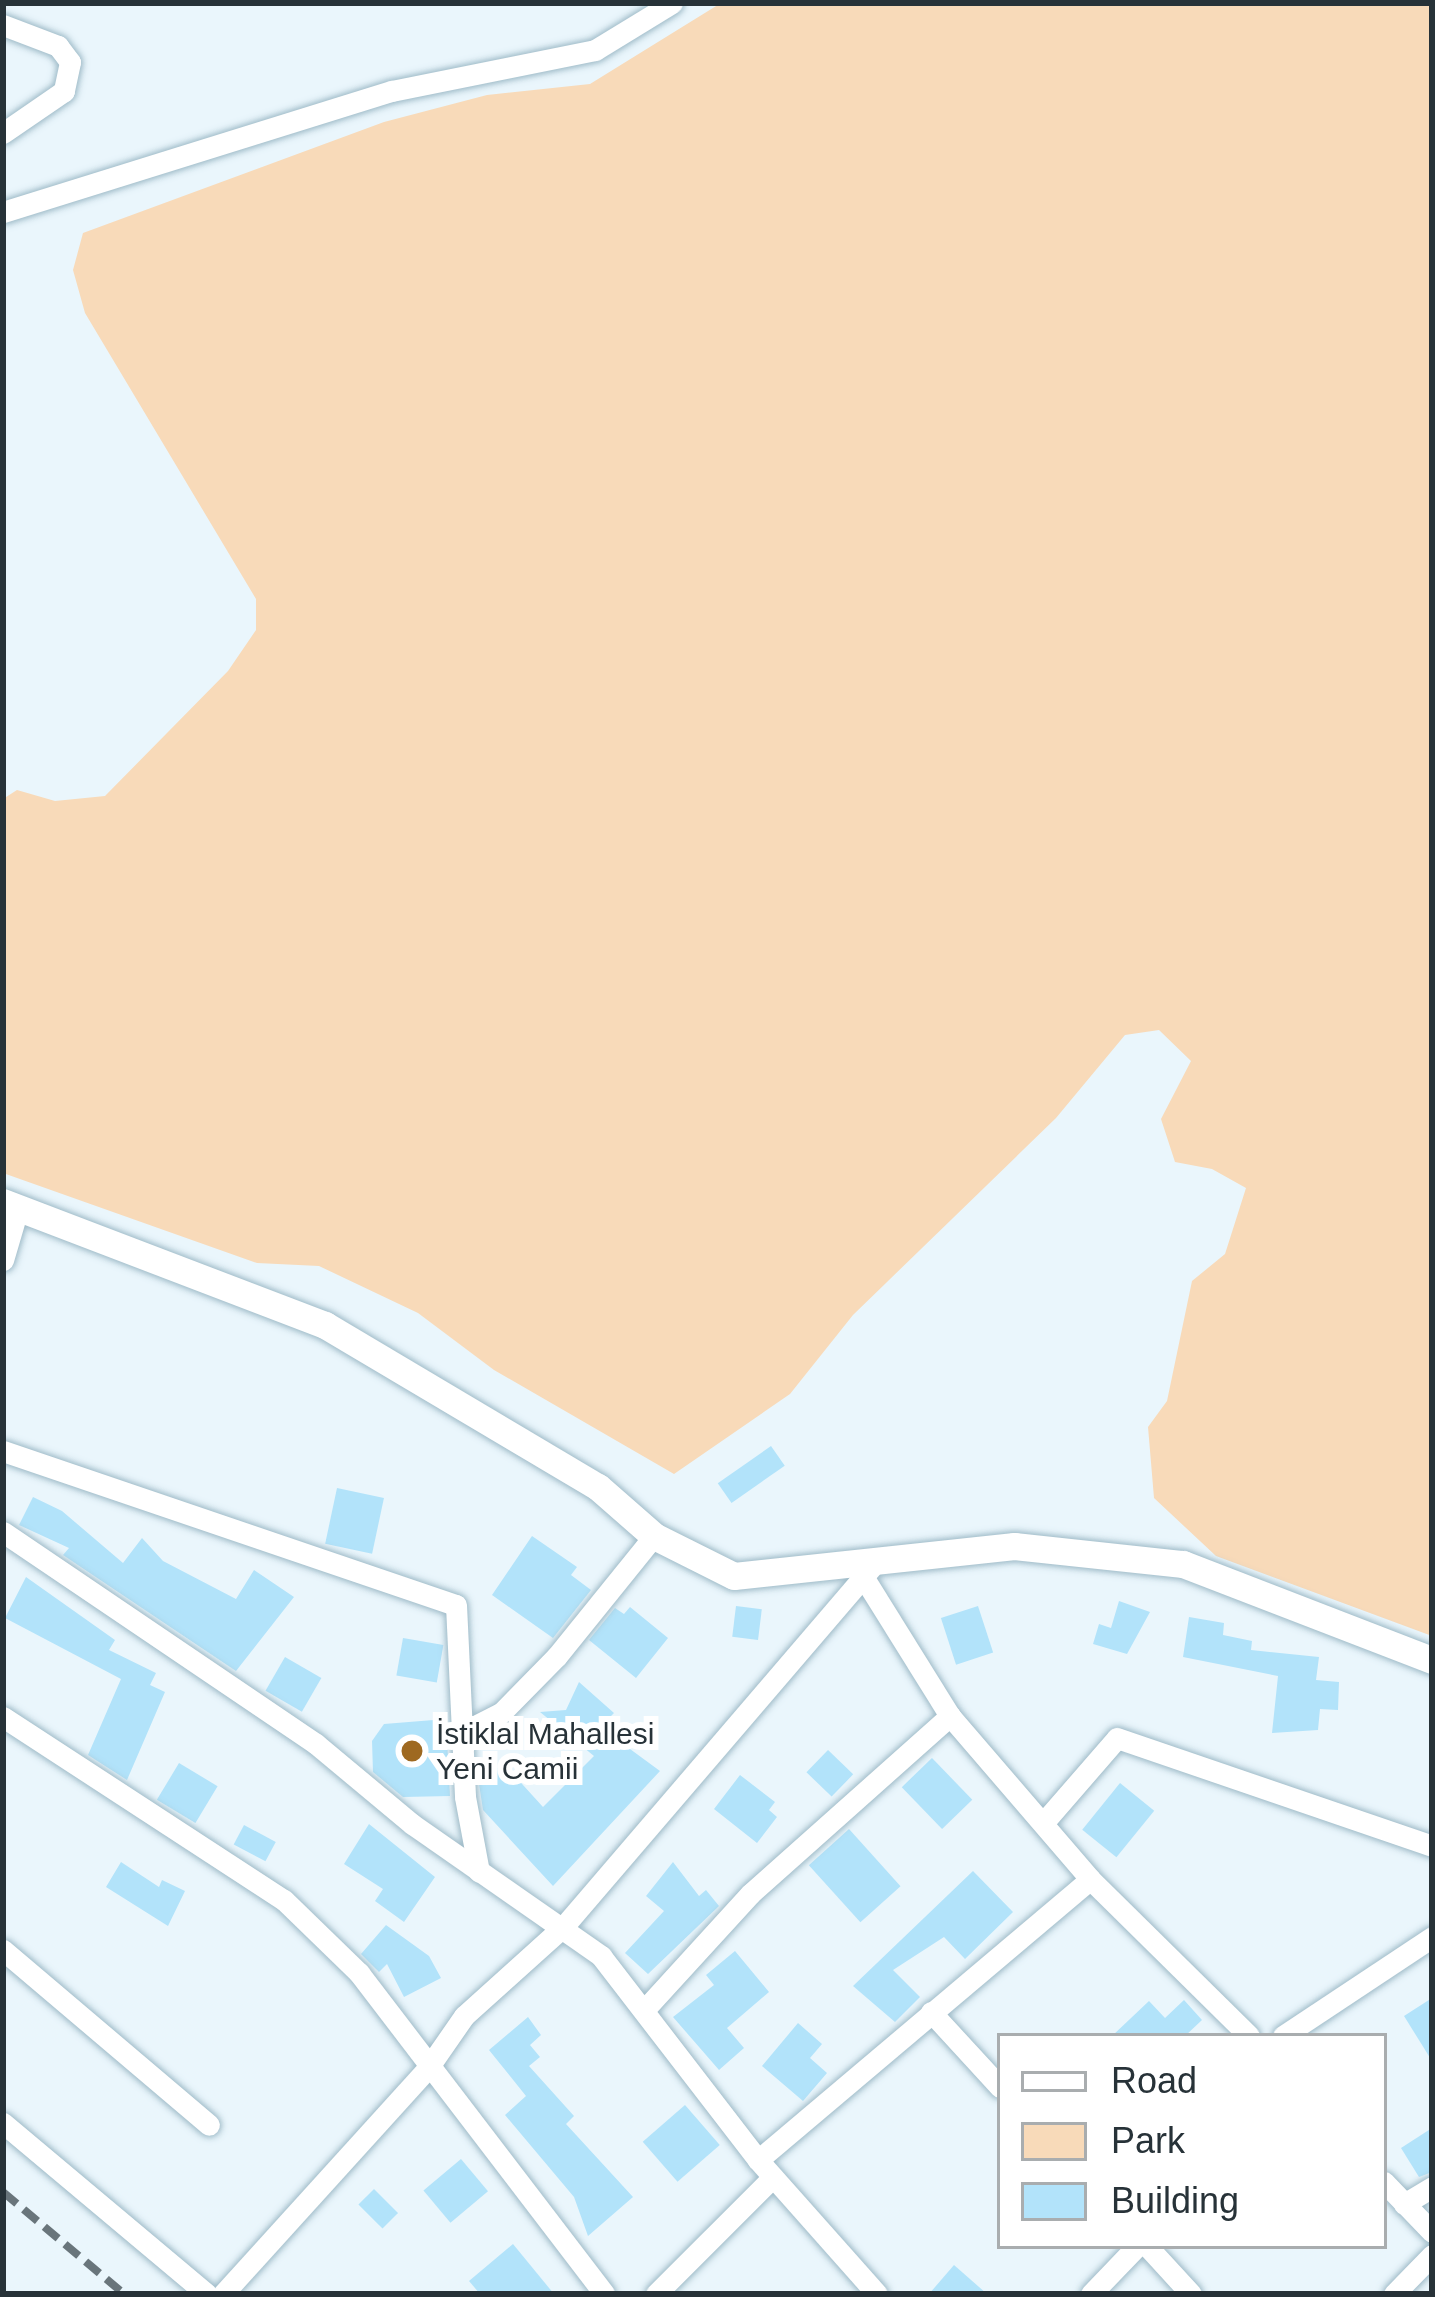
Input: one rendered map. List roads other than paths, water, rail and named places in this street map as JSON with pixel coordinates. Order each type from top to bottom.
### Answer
[{"type":"street","points":[[3,212],[392,91],[595,50],[672,3]]},
{"type":"street","points":[[3,25],[58,46],[70,62],[64,91],[3,133]]},
{"type":"street","points":[[3,1260],[11,1205],[325,1325],[598,1487],[654,1536],[734,1576],[872,1568],[1014,1546],[1183,1564],[1432,1660]]},
{"type":"street","points":[[3,1450],[456,1605],[466,1730],[465,1797],[478,1872]]},
{"type":"street","points":[[3,1532],[316,1744],[478,1872],[564,1926],[645,2008],[765,2168],[877,2294]]},
{"type":"street","points":[[466,1730],[501,1713],[557,1656],[654,1536]]},
{"type":"street","points":[[872,1568],[950,1716],[1090,1879],[1246,2033]]},
{"type":"street","points":[[223,2294],[428,2068],[464,2017],[564,1926],[872,1568]]},
{"type":"street","points":[[645,2008],[750,1894],[950,1716]]},
{"type":"street","points":[[3,1717],[284,1900],[359,1973],[604,2294]]},
{"type":"street","points":[[1044,1822],[1117,1738],[1432,1846]]},
{"type":"street","points":[[656,2294],[765,2168],[931,2012],[1090,1879]]},
{"type":"street","points":[[1288,2033],[1432,1937]]},
{"type":"street","points":[[3,1950],[209,2125]]},
{"type":"street","points":[[931,2012],[997,2084]]},
{"type":"street","points":[[3,2123],[207,2294]]},
{"type":"street","points":[[1387,2185],[1432,2232]]},
{"type":"street","points":[[1404,2204],[1432,2188]]},
{"type":"street","points":[[1091,2294],[1134,2249]]},
{"type":"street","points":[[1150,2249],[1191,2294]]},
{"type":"street","points":[[1394,2294],[1432,2255]]},
{"type":"railway","points":[[3,2192],[124,2294]]},
{"type":"place","name":"İstiklal Mahallesi Yeni Camii","points":[[412,1751]]}]
